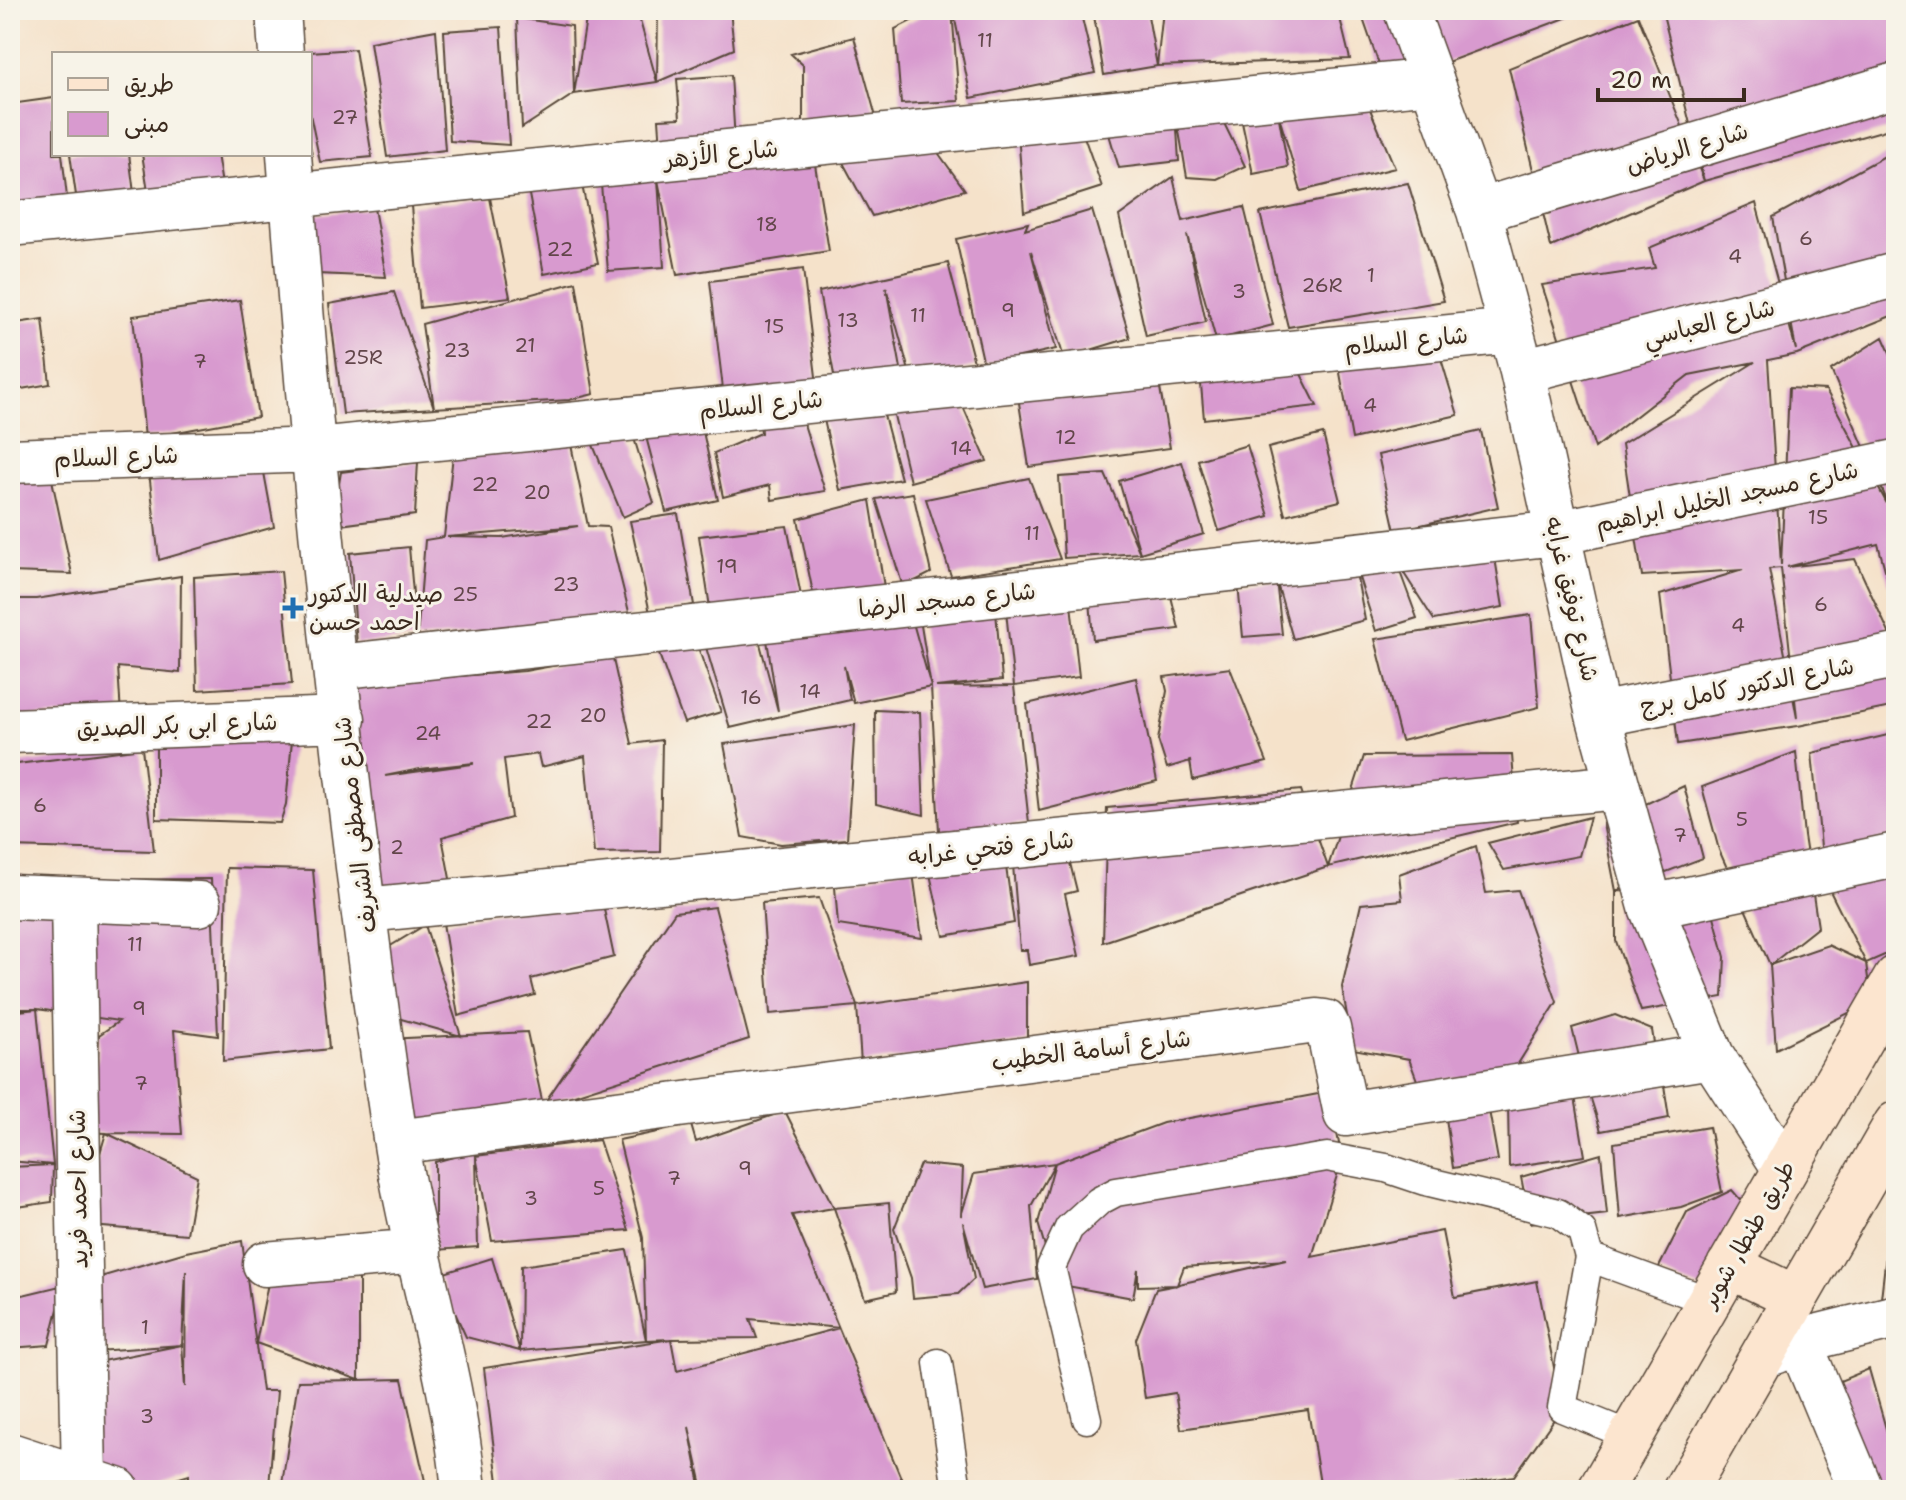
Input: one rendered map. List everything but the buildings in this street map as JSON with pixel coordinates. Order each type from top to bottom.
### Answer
[{"type":"street","points":[[278,10],[281,52]]},
{"type":"street","name":"شارع توفيق غرابه","points":[[1406,10],[1479,211],[1517,351],[1598,715],[1651,907],[1712,1056],[1785,1169]]},
{"type":"street","name":"شارع الأزهر","points":[[10,224],[290,175],[1432,81]]},
{"type":"street","name":"شارع الرياض","points":[[1479,211],[1896,85]]},
{"type":"street","name":"شارع مصطفى الشريف","points":[[290,175],[337,667],[365,910],[396,1142],[446,1365],[464,1490]]},
{"type":"street","name":"شارع العباسي","points":[[1517,351],[1896,275]]},
{"type":"street","name":"شارع السلام","points":[[10,461],[316,450],[1517,351]]},
{"type":"street","name":"شارع مسجد الخليل ابراهيم","points":[[1557,533],[1896,462]]},
{"type":"street","name":"شارع مسجد الرضا","points":[[337,667],[1557,533]]},
{"type":"street","name":"شارع الدكتور كامل برج","points":[[1598,715],[1896,656]]},
{"type":"street","name":"شارع ابى بكر الصديق","points":[[10,731],[343,719]]},
{"type":"street","name":"شارع فتحي غرابه","points":[[365,910],[1617,787]]},
{"type":"street","points":[[1651,907],[1896,855]]},
{"type":"street","points":[[10,897],[199,904]]},
{"type":"street","name":"شارع احمد فريد","points":[[73,900],[100,1484]]},
{"type":"street","name":"طريق طنطا, شوبر","points":[[1600,1490],[1896,978]]},
{"type":"street","name":"شارع أسامة الخطيب","points":[[396,1142],[1317,1021],[1325,1022],[1328,1028],[1346,1114],[1712,1056]]},
{"type":"street","points":[[1685,1490],[1780,1349],[1794,1297],[1891,1142]]},
{"type":"street","points":[[265,1264],[419,1251]]},
{"type":"street","points":[[1719,1284],[1794,1297]]},
{"type":"street","points":[[1780,1349],[1896,1317]]},
{"type":"street","points":[[1780,1349],[1861,1490]]},
{"type":"street","points":[[10,1455],[100,1484]]},
{"type":"lane","points":[[1087,1419],[1051,1267],[1069,1228],[1099,1201],[1116,1192],[1327,1157],[1356,1161],[1558,1213],[1582,1231],[1589,1257],[1562,1408],[1631,1436]]},
{"type":"lane","points":[[1589,1257],[1719,1284]]},
{"type":"lane","points":[[938,1363],[957,1490]]},
{"type":"place","name":"صيدلية الدكتور احمد حسن","points":[[293,608]]}]
